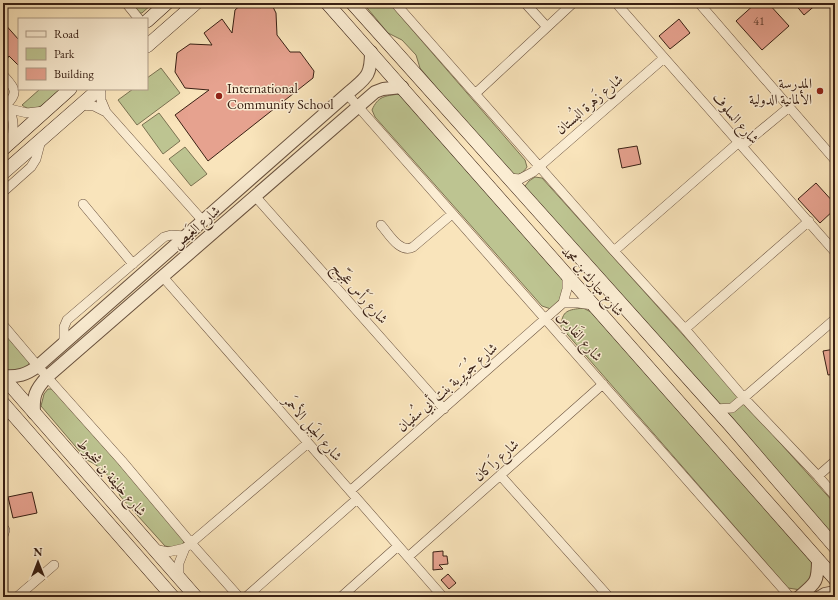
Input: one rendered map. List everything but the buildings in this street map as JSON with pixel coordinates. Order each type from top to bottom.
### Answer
[{"type":"main road","points":[[148,20],[167,3]]},
{"type":"main road","points":[[148,45],[196,3]]},
{"type":"main road","name":"شارع مبارك بن محمد","points":[[327,3],[835,579]]},
{"type":"main road","name":"شارع مبارك بن محمد","points":[[352,3],[716,409],[835,547]]},
{"type":"main road","points":[[7,145],[69,90]]},
{"type":"main road","points":[[3,173],[99,90]]},
{"type":"main road","name":"شارع خليفة بن شخبوط","points":[[3,376],[196,597]]},
{"type":"main road","points":[[3,403],[173,597]]},
{"type":"street","points":[[126,3],[138,18]]},
{"type":"street","points":[[396,3],[476,93],[536,169],[686,329],[743,397],[835,496]]},
{"type":"street","points":[[525,3],[547,27]]},
{"type":"street","points":[[476,93],[573,3]]},
{"type":"street","name":"شارع السلوف","points":[[616,3],[835,252]]},
{"type":"street","points":[[699,3],[788,108],[835,160]]},
{"type":"street","name":"شارع الغَيص","points":[[3,376],[20,376],[29,373],[186,236],[364,78],[369,72],[371,52]]},
{"type":"street","name":"شارع زَهرة البُستان","points":[[509,178],[520,179],[536,169],[664,58]]},
{"type":"street","points":[[3,75],[13,86],[14,91],[12,100],[6,105]]},
{"type":"street","name":"شارع الغَيص","points":[[34,413],[35,393],[47,377],[358,107],[379,90],[402,87]]},
{"type":"street","points":[[100,90],[101,100],[106,112],[203,221]]},
{"type":"street","name":"شارع الفَارِس","points":[[347,94],[452,214],[546,318],[790,597]]},
{"type":"street","points":[[6,105],[27,113],[44,111]]},
{"type":"street","points":[[6,105],[14,125],[7,145]]},
{"type":"street","points":[[80,105],[94,106],[106,112]]},
{"type":"street","points":[[614,251],[740,144],[788,108]]},
{"type":"street","points":[[3,192],[31,167],[36,159],[42,139]]},
{"type":"street","name":"شارع زَهرة البُستان","points":[[523,194],[525,183],[536,169]]},
{"type":"street","name":"شارع رَأس عجَيِّج","points":[[255,196],[444,409]]},
{"type":"street","points":[[83,204],[133,264]]},
{"type":"street","points":[[381,226],[400,247],[408,249],[413,247],[452,214]]},
{"type":"street","points":[[686,329],[809,221]]},
{"type":"street","points":[[64,343],[64,327],[67,320],[166,236],[186,236]]},
{"type":"street","points":[[567,275],[567,289],[563,303],[593,305]]},
{"type":"street","name":"شارع الجَبل الأحمَر","points":[[163,277],[443,597]]},
{"type":"street","name":"شارع جُوَيرِية بنت أبي سُفيان","points":[[350,491],[563,303]]},
{"type":"street","points":[[730,425],[732,408],[835,319]]},
{"type":"street","points":[[3,325],[122,461],[188,545],[239,597]]},
{"type":"street","name":"شارع رَاكان","points":[[408,557],[603,384]]},
{"type":"street","points":[[716,409],[732,408]]},
{"type":"street","points":[[154,549],[168,552],[188,545],[308,443]]},
{"type":"street","points":[[818,476],[835,461]]},
{"type":"street","points":[[500,475],[609,597]]},
{"type":"street","points":[[246,597],[357,499]]},
{"type":"street","points":[[3,527],[3,536]]},
{"type":"street","points":[[179,577],[179,563],[188,545]]},
{"type":"street","points":[[341,597],[398,546]]},
{"type":"street","points":[[799,597],[815,582],[818,573],[818,560]]},
{"type":"street","points":[[17,597],[54,565]]},
{"type":"street","points":[[820,597],[825,594],[835,592]]},
{"type":"green space","points":[[130,3],[153,3],[142,13],[138,13]]},
{"type":"green space","points":[[363,3],[389,3],[525,160],[527,167],[524,171],[520,174],[511,175],[420,68],[416,55],[402,40],[388,33]]},
{"type":"green space","points":[[161,68],[180,93],[137,125],[118,100],[132,90],[148,90],[148,77]]},
{"type":"green space","points":[[39,90],[60,90],[38,108],[27,108],[22,105]]},
{"type":"green space","points":[[399,94],[562,279],[566,290],[559,303],[551,309],[542,306],[375,117],[372,110],[379,99],[386,96]]},
{"type":"green space","points":[[159,113],[180,141],[163,154],[142,125]]},
{"type":"green space","points":[[185,147],[207,174],[191,186],[169,159]]},
{"type":"green space","points":[[535,177],[542,178],[835,504],[835,537],[526,191],[525,186]]},
{"type":"green space","points":[[583,308],[591,312],[814,564],[815,574],[801,590],[788,588],[561,327],[564,314],[573,309]]},
{"type":"green space","points":[[3,332],[29,361],[29,369],[10,372],[3,364]]},
{"type":"green space","points":[[48,389],[52,389],[185,538],[182,547],[174,548],[165,546],[120,496],[111,479],[98,466],[87,460],[41,406],[44,394]]},
{"type":"place","name":"المدرسة الألمانية الدولية","points":[[820,91]]},
{"type":"place","name":"International Community School","points":[[219,96]]}]
